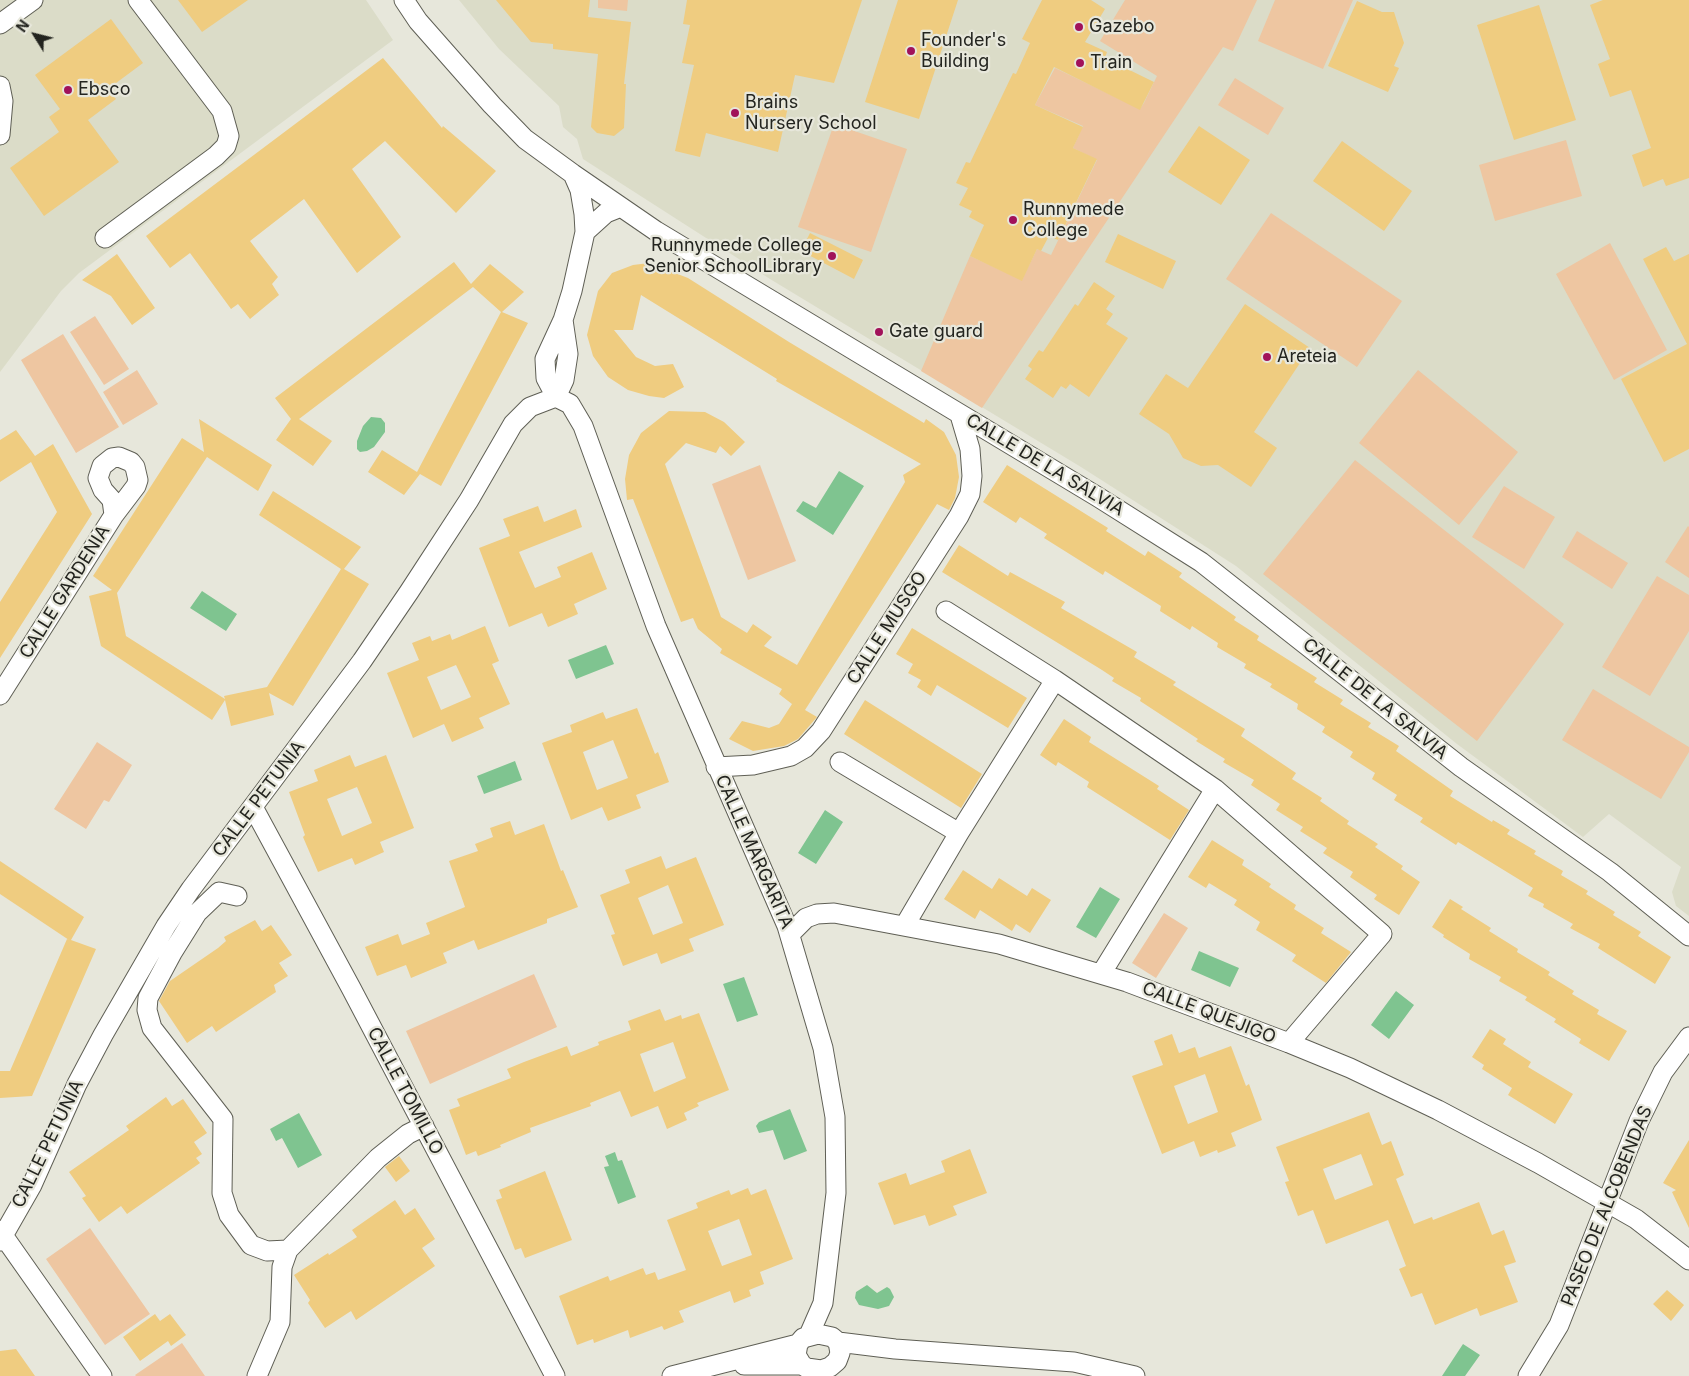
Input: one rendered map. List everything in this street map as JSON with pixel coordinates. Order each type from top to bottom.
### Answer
[{"type":"street","points":[[0,24],[33,0]]},
{"type":"street","points":[[106,238],[216,156],[226,146],[229,136],[222,111],[138,0]]},
{"type":"street","name":"CALLE DE LA SALVIA","points":[[404,0],[418,21],[492,105],[525,139],[573,174],[656,231],[1098,497],[1201,562],[1461,767],[1610,872],[1689,936]]},
{"type":"street","points":[[0,86],[3,101],[0,135]]},
{"type":"street","points":[[556,397],[564,380],[568,354],[563,320],[576,277],[584,232],[584,214],[580,190],[573,174]]},
{"type":"street","points":[[584,232],[606,213],[621,207]]},
{"type":"street","name":"CALLE MARGARITA","points":[[556,397],[570,404],[583,426],[656,626],[790,934],[823,1048],[835,1117],[836,1193],[823,1302],[803,1340]]},
{"type":"street","name":"CALLE PETUNIA","points":[[1,1236],[32,1185],[76,1084],[134,980],[191,889],[362,661],[469,500],[513,424],[530,407],[556,397]]},
{"type":"street","name":"CALLE MUSGO","points":[[716,767],[753,765],[791,756],[805,748],[821,731],[959,516],[970,494],[972,476],[970,449],[960,415]]},
{"type":"street","name":"CALLE GARDENIA","points":[[0,695],[114,515]]},
{"type":"street","points":[[946,612],[1055,680],[1215,788],[1382,934],[1289,1043]]},
{"type":"street","points":[[905,925],[959,833],[1055,680]]},
{"type":"street","points":[[840,762],[959,833]]},
{"type":"street","points":[[1101,974],[1215,788]]},
{"type":"street","name":"CALLE TOMILLO","points":[[252,807],[424,1126],[555,1376]]},
{"type":"street","points":[[237,896],[219,892],[197,913],[172,953],[148,998],[147,1010],[152,1028],[223,1119],[222,1193],[229,1215],[251,1245],[267,1251],[288,1250]]},
{"type":"street","name":"CALLE QUEJIGO","points":[[790,934],[806,918],[817,914],[834,913],[999,944],[1128,982],[1350,1068],[1438,1110],[1538,1163],[1606,1204],[1636,1219],[1689,1260]]},
{"type":"street","name":"PASEO DE ALCOBENDAS","points":[[1528,1376],[1559,1325],[1639,1121],[1662,1072],[1689,1037]]},
{"type":"street","points":[[257,1376],[280,1322],[282,1267],[288,1250],[378,1158],[408,1134],[424,1126]]},
{"type":"street","points":[[1,1236],[102,1376]]},
{"type":"street","points":[[672,1376],[720,1365],[803,1340],[827,1335],[838,1342],[895,1349],[1074,1362],[1135,1376]]},
{"type":"street","points":[[803,1340],[796,1355],[810,1370]]},
{"type":"street","points":[[720,1365],[821,1370],[830,1367],[837,1361],[840,1353],[838,1342]]},
{"type":"street","points":[[837,1361],[895,1349]]},
{"type":"shaded area","points":[[0,0],[366,0],[393,40],[79,273],[61,291],[0,372]]},
{"type":"shaded area","points":[[459,0],[1689,0],[1689,916],[1676,906],[1672,892],[1681,867],[1609,814],[1583,837],[1457,744],[1236,566],[1081,467],[770,279],[583,159],[577,139],[563,127],[559,106],[499,49]]},
{"type":"shaded area","points":[[598,0],[628,0],[627,11],[598,8]]},
{"type":"shaded area","points":[[1125,0],[1257,0],[1233,51],[1223,47],[982,408],[921,371],[970,256],[1022,280],[1037,249],[1051,255],[1097,160],[1073,148],[1083,126],[1035,105],[1055,68],[1140,109],[1144,103],[1157,76],[1100,41]]},
{"type":"shaded area","points":[[1275,0],[1353,0],[1323,69],[1258,41]]},
{"type":"shaded area","points":[[1235,78],[1284,108],[1268,135],[1218,105]]},
{"type":"shaded area","points":[[834,124],[907,149],[871,252],[798,227]]},
{"type":"shaded area","points":[[1566,140],[1582,196],[1495,221],[1479,165]]},
{"type":"shaded area","points":[[1271,213],[1402,301],[1357,367],[1226,279]]},
{"type":"shaded area","points":[[1610,243],[1667,350],[1614,380],[1556,274]]},
{"type":"shaded area","points":[[95,316],[129,369],[104,385],[70,332]]},
{"type":"shaded area","points":[[63,334],[119,427],[76,453],[21,360]]},
{"type":"shaded area","points":[[137,370],[158,404],[123,425],[103,392]]},
{"type":"shaded area","points":[[1418,370],[1518,452],[1459,525],[1359,443]]},
{"type":"shaded area","points":[[371,417],[381,418],[385,423],[385,432],[374,447],[360,452],[357,449],[357,441],[363,426]]},
{"type":"shaded area","points":[[1355,460],[1564,624],[1477,741],[1263,574]]},
{"type":"shaded area","points":[[760,465],[796,561],[748,580],[712,484]]},
{"type":"shaded area","points":[[839,471],[864,486],[833,535],[796,511],[803,501],[816,508]]},
{"type":"shaded area","points":[[1504,486],[1555,517],[1524,569],[1472,537]]},
{"type":"shaded area","points":[[1689,527],[1689,578],[1665,562]]},
{"type":"shaded area","points":[[1577,531],[1628,563],[1612,589],[1562,557]]},
{"type":"shaded area","points":[[1657,576],[1689,595],[1689,631],[1650,696],[1602,667]]},
{"type":"shaded area","points":[[202,591],[237,614],[226,631],[190,608]]},
{"type":"shaded area","points":[[606,645],[614,664],[576,679],[568,660]]},
{"type":"shaded area","points":[[1593,689],[1689,747],[1689,752],[1661,799],[1562,740]]},
{"type":"shaded area","points":[[97,742],[132,765],[109,802],[104,800],[86,829],[54,809]]},
{"type":"shaded area","points":[[515,761],[522,780],[484,794],[477,776]]},
{"type":"shaded area","points":[[825,810],[843,822],[816,864],[798,853]]},
{"type":"shaded area","points":[[1100,887],[1120,899],[1096,938],[1076,927]]},
{"type":"shaded area","points":[[1164,913],[1188,928],[1156,978],[1132,963]]},
{"type":"shaded area","points":[[1199,951],[1239,968],[1230,987],[1191,970]]},
{"type":"shaded area","points":[[534,974],[557,1027],[430,1084],[406,1031]]},
{"type":"shaded area","points":[[744,977],[758,1015],[737,1022],[723,984]]},
{"type":"shaded area","points":[[1396,991],[1414,1005],[1389,1039],[1371,1025]]},
{"type":"shaded area","points":[[790,1109],[807,1151],[784,1160],[773,1130],[759,1133],[756,1126],[759,1122]]},
{"type":"shaded area","points":[[299,1113],[322,1155],[298,1168],[282,1138],[276,1141],[270,1129]]},
{"type":"shaded area","points":[[615,1152],[618,1161],[622,1160],[636,1197],[618,1204],[604,1167],[609,1166],[605,1156]]},
{"type":"shaded area","points":[[90,1228],[150,1314],[105,1345],[46,1259]]},
{"type":"shaded area","points":[[867,1285],[877,1293],[887,1287],[890,1289],[894,1297],[889,1306],[878,1309],[859,1305],[855,1298],[856,1292]]},
{"type":"shaded area","points":[[182,1343],[205,1376],[135,1375]]},
{"type":"shaded area","points":[[1463,1344],[1480,1355],[1465,1376],[1442,1376]]},
{"type":"building","points":[[178,0],[248,0],[202,32]]},
{"type":"building","points":[[496,0],[590,0],[588,17],[631,22],[624,84],[626,84],[624,128],[614,136],[597,133],[591,127],[598,54],[553,49],[553,44],[531,42]]},
{"type":"building","points":[[687,0],[862,0],[834,83],[795,75],[778,152],[706,133],[700,157],[675,151],[694,65],[682,63],[690,25],[683,24]]},
{"type":"building","name":"Founder's Building","points":[[898,0],[958,0],[919,119],[865,102]]},
{"type":"building","name":"Runnymede College","points":[[1042,0],[1091,0],[1105,9],[1085,42],[1107,52],[1105,58],[1154,82],[1140,110],[1054,67],[1035,105],[1083,127],[1073,148],[1097,159],[1058,240],[1049,236],[1041,251],[1037,249],[1022,281],[970,256],[984,225],[969,217],[972,211],[959,205],[968,188],[956,183],[966,162],[970,163],[1013,73],[1016,74],[1030,43],[1022,39]]},
{"type":"building","points":[[1603,0],[1689,0],[1689,178],[1666,186],[1663,179],[1643,187],[1632,155],[1651,148],[1631,90],[1610,97],[1598,64],[1610,59],[1590,5]]},
{"type":"building","points":[[1357,1],[1382,12],[1394,12],[1404,43],[1394,66],[1399,68],[1388,92],[1328,66]]},
{"type":"building","points":[[1539,5],[1576,120],[1514,140],[1477,25]]},
{"type":"building","points":[[111,19],[143,63],[108,89],[116,99],[88,120],[119,162],[44,216],[10,168],[59,132],[49,117],[60,109],[35,75]]},
{"type":"building","points":[[383,58],[442,128],[443,126],[496,171],[456,213],[385,141],[352,169],[401,237],[357,273],[304,199],[250,241],[278,277],[272,284],[279,295],[250,319],[238,304],[231,309],[190,253],[170,268],[146,236]]},
{"type":"building","points":[[1199,126],[1250,160],[1221,205],[1168,172]]},
{"type":"building","points":[[1342,141],[1412,191],[1384,231],[1313,181]]},
{"type":"building","name":"Runnymede College Senior SchoolLibrary","points":[[810,233],[863,260],[854,279],[801,251]]},
{"type":"building","points":[[1118,234],[1176,261],[1163,289],[1105,262]]},
{"type":"building","points":[[1666,247],[1674,261],[1689,254],[1689,449],[1664,462],[1621,379],[1687,344],[1643,259]]},
{"type":"building","points":[[117,254],[155,308],[132,325],[111,296],[82,280]]},
{"type":"building","points":[[454,262],[471,284],[490,264],[524,292],[502,312],[528,323],[441,486],[420,474],[404,495],[368,472],[382,450],[417,472],[501,312],[473,287],[299,419],[332,441],[313,466],[276,440],[291,419],[275,398]]},
{"type":"building","points":[[649,263],[688,278],[789,342],[924,423],[926,419],[944,432],[956,455],[959,477],[955,498],[949,510],[937,504],[805,710],[817,717],[798,739],[784,746],[753,751],[729,739],[742,721],[769,728],[779,724],[792,704],[779,694],[782,689],[720,653],[722,649],[698,629],[693,618],[681,622],[633,499],[627,500],[625,479],[629,455],[641,433],[669,411],[705,412],[724,422],[745,442],[731,456],[720,446],[716,453],[686,443],[665,464],[721,617],[747,633],[753,624],[772,637],[764,646],[797,665],[905,482],[903,475],[921,464],[776,381],[777,379],[641,295],[633,330],[614,330],[636,357],[655,366],[673,364],[684,387],[664,398],[628,390],[608,377],[593,356],[587,335],[598,291],[612,273],[633,265]]},
{"type":"building","points":[[1094,282],[1115,296],[1106,309],[1113,314],[1106,324],[1128,338],[1089,397],[1070,384],[1066,389],[1061,386],[1053,398],[1025,379],[1032,369],[1028,366],[1039,350],[1043,352],[1075,304],[1078,306]]},
{"type":"building","points":[[1245,304],[1310,348],[1254,432],[1277,448],[1251,487],[1218,465],[1201,466],[1183,458],[1169,434],[1139,414],[1166,374],[1188,388]]},
{"type":"building","points":[[199,419],[272,465],[258,491],[207,457],[117,593],[126,636],[225,699],[224,696],[267,687],[341,569],[259,515],[273,491],[361,547],[344,569],[369,584],[293,706],[269,693],[274,715],[231,726],[225,700],[212,720],[101,646],[89,596],[112,590],[93,576],[182,438],[204,452]]},
{"type":"building","points":[[16,430],[35,456],[53,444],[92,514],[0,658],[0,602],[57,512],[31,462],[0,482],[0,440]]},
{"type":"building","points":[[1007,465],[1108,528],[1106,531],[1145,556],[1148,551],[1182,573],[1179,577],[1236,617],[1234,620],[1259,636],[1257,640],[1317,678],[1314,682],[1343,700],[1340,704],[1371,723],[1368,727],[1399,746],[1396,751],[1453,791],[1450,796],[1492,822],[1493,820],[1510,830],[1507,834],[1536,851],[1534,854],[1563,871],[1561,875],[1588,891],[1586,894],[1615,912],[1613,915],[1641,932],[1638,936],[1671,957],[1655,984],[1598,948],[1600,944],[1570,928],[1573,924],[1543,907],[1544,904],[1528,896],[1533,888],[1458,842],[1456,845],[1420,822],[1423,818],[1394,800],[1397,795],[1372,779],[1375,773],[1350,757],[1353,752],[1322,732],[1325,727],[1297,709],[1298,704],[1270,687],[1272,684],[1244,668],[1246,664],[1217,647],[1218,643],[1192,626],[1190,630],[1160,611],[1161,606],[1105,571],[1103,575],[1044,538],[1047,534],[1020,517],[1016,523],[983,502]]},
{"type":"building","points":[[538,506],[544,522],[576,509],[582,527],[519,552],[535,588],[561,577],[557,567],[592,552],[607,589],[574,604],[578,614],[548,627],[542,613],[509,627],[479,548],[510,536],[503,519]]},
{"type":"building","points":[[959,545],[1008,576],[1010,572],[1065,602],[1061,608],[1137,652],[1134,657],[1176,682],[1173,685],[1245,729],[1241,736],[1296,773],[1292,779],[1322,798],[1320,801],[1349,821],[1347,824],[1378,844],[1375,847],[1403,866],[1401,869],[1420,882],[1399,915],[1374,899],[1377,895],[1350,877],[1353,872],[1323,853],[1327,848],[1300,831],[1303,827],[1276,810],[1280,804],[1251,785],[1254,780],[1223,762],[1225,759],[1140,701],[1141,698],[1112,681],[1114,678],[1102,670],[942,572]]},
{"type":"building","points":[[485,626],[499,661],[492,664],[510,704],[479,718],[484,728],[452,742],[444,724],[413,738],[387,673],[419,660],[412,643],[430,636],[432,641],[450,634],[452,640]],"holes":[[[456,665],[471,697],[441,710],[427,677]]]},
{"type":"building","points":[[912,628],[1027,698],[1008,728],[937,685],[931,696],[917,687],[921,680],[908,673],[913,664],[896,654]]},
{"type":"building","points":[[865,700],[982,774],[961,808],[844,734]]},
{"type":"building","points":[[637,708],[655,754],[658,752],[669,782],[636,795],[641,808],[608,821],[602,807],[571,820],[542,743],[572,732],[570,725],[603,712],[606,719]],"holes":[[[613,740],[628,778],[597,790],[583,752]]]},
{"type":"building","points":[[1064,719],[1091,737],[1089,742],[1159,786],[1157,789],[1189,810],[1170,840],[1087,787],[1089,782],[1058,762],[1056,766],[1040,755]]},
{"type":"building","points":[[350,755],[355,767],[386,755],[414,828],[380,842],[384,852],[355,865],[352,858],[318,872],[303,837],[305,835],[289,792],[318,781],[314,770]],"holes":[[[357,787],[372,823],[342,836],[327,799]]]},
{"type":"building","points":[[510,821],[515,835],[544,824],[561,871],[563,870],[578,907],[547,919],[547,923],[478,950],[474,940],[443,953],[447,963],[411,978],[406,965],[377,976],[365,947],[398,934],[402,945],[430,934],[426,923],[465,907],[449,861],[478,851],[475,844],[493,837],[490,828]]},
{"type":"building","points":[[1212,840],[1244,860],[1242,865],[1271,884],[1269,887],[1296,905],[1294,909],[1324,928],[1321,933],[1351,952],[1326,983],[1292,961],[1296,955],[1256,930],[1260,922],[1234,905],[1237,900],[1209,883],[1206,888],[1188,877]]},
{"type":"building","points":[[661,856],[666,869],[696,857],[724,925],[689,939],[694,951],[661,964],[657,953],[623,966],[611,935],[615,934],[600,895],[630,883],[625,870]],"holes":[[[668,885],[683,923],[653,935],[638,898]]]},
{"type":"building","points":[[0,861],[84,917],[71,940],[96,949],[32,1096],[0,1098],[0,1071],[10,1071],[67,939],[69,940],[0,894]]},
{"type":"building","points":[[963,870],[992,889],[999,878],[1027,896],[1032,888],[1051,900],[1030,933],[1016,924],[1012,931],[980,910],[975,919],[944,899]]},
{"type":"building","points":[[1450,899],[1463,907],[1461,909],[1491,928],[1489,931],[1518,949],[1517,952],[1550,972],[1548,975],[1574,991],[1572,994],[1599,1010],[1597,1014],[1627,1031],[1609,1061],[1579,1043],[1581,1039],[1554,1022],[1556,1019],[1525,1000],[1527,997],[1499,981],[1501,977],[1469,959],[1470,954],[1443,937],[1444,935],[1432,927]]},
{"type":"building","points":[[255,920],[262,931],[271,925],[292,955],[279,963],[288,976],[274,985],[276,992],[216,1032],[212,1026],[187,1043],[159,1001],[170,981],[218,948],[226,941],[224,937]]},
{"type":"building","points":[[660,1009],[665,1021],[681,1015],[682,1019],[699,1013],[729,1090],[697,1103],[699,1106],[684,1113],[687,1120],[667,1129],[658,1106],[631,1117],[620,1091],[590,1103],[591,1106],[530,1128],[531,1132],[500,1145],[501,1147],[478,1156],[476,1151],[466,1155],[449,1110],[460,1106],[457,1099],[511,1078],[507,1069],[524,1062],[567,1046],[571,1056],[599,1045],[598,1042],[631,1030],[628,1021]],"holes":[[[673,1042],[686,1078],[654,1092],[640,1054]]]},
{"type":"building","points":[[1490,1029],[1506,1039],[1503,1044],[1531,1062],[1528,1067],[1573,1094],[1555,1124],[1508,1095],[1512,1088],[1482,1069],[1484,1065],[1472,1057]]},
{"type":"building","points":[[1172,1034],[1179,1053],[1195,1047],[1199,1058],[1231,1046],[1246,1086],[1249,1084],[1262,1120],[1231,1133],[1236,1146],[1218,1153],[1217,1150],[1200,1157],[1194,1141],[1162,1154],[1132,1076],[1163,1065],[1154,1041]],"holes":[[[1205,1074],[1218,1112],[1188,1124],[1174,1086]]]},
{"type":"building","points":[[166,1097],[172,1106],[183,1099],[207,1133],[194,1142],[202,1154],[196,1158],[200,1163],[127,1214],[121,1206],[99,1222],[82,1198],[86,1196],[69,1172],[129,1130],[126,1126]]},
{"type":"building","points":[[1369,1112],[1382,1145],[1391,1141],[1404,1175],[1396,1179],[1414,1224],[1432,1217],[1433,1220],[1479,1202],[1492,1235],[1504,1230],[1516,1262],[1504,1266],[1518,1302],[1480,1316],[1477,1308],[1435,1325],[1422,1293],[1411,1297],[1399,1269],[1406,1266],[1388,1220],[1326,1244],[1313,1210],[1298,1216],[1285,1182],[1289,1181],[1276,1147]],"holes":[[[1361,1154],[1373,1185],[1335,1200],[1323,1169]]]},
{"type":"building","points":[[1689,1140],[1689,1228],[1672,1192],[1676,1190],[1663,1183]]},
{"type":"building","points":[[970,1149],[987,1193],[953,1206],[957,1215],[929,1226],[925,1215],[894,1225],[878,1183],[906,1173],[910,1185],[945,1172],[941,1161]]},
{"type":"building","points":[[399,1156],[410,1171],[396,1182],[385,1167]]},
{"type":"building","points":[[545,1171],[572,1240],[525,1258],[521,1248],[515,1250],[496,1200],[502,1198],[499,1190]]},
{"type":"building","points":[[748,1188],[751,1195],[766,1189],[793,1259],[760,1272],[764,1284],[749,1290],[751,1296],[734,1303],[730,1291],[679,1311],[684,1322],[664,1330],[662,1326],[630,1338],[628,1330],[594,1343],[593,1339],[577,1345],[559,1296],[608,1276],[610,1281],[643,1268],[646,1275],[655,1272],[658,1280],[686,1270],[667,1220],[698,1208],[696,1203],[729,1190],[731,1195]],"holes":[[[739,1219],[752,1255],[722,1266],[708,1231]]]},
{"type":"building","points":[[395,1200],[405,1215],[415,1208],[435,1239],[422,1248],[435,1266],[356,1320],[351,1311],[325,1328],[308,1303],[310,1300],[294,1275],[357,1237],[352,1230]]},
{"type":"building","points":[[1667,1290],[1684,1305],[1671,1321],[1653,1304]]},
{"type":"building","points":[[155,1314],[160,1321],[170,1314],[186,1335],[171,1346],[168,1341],[140,1361],[123,1337]]},
{"type":"building","points":[[16,1349],[35,1376],[0,1376],[0,1351]]},
{"type":"place","name":"Gazebo","points":[[1079,27]]},
{"type":"place","name":"Founder's Building","points":[[911,51]]},
{"type":"place","name":"Train","points":[[1080,63]]},
{"type":"place","name":"Ebsco","points":[[68,90]]},
{"type":"place","name":"Brains Nursery School","points":[[735,113]]},
{"type":"place","name":"Runnymede College","points":[[1013,220]]},
{"type":"place","name":"Runnymede College Senior SchoolLibrary","points":[[832,256]]},
{"type":"place","name":"Gate guard","points":[[879,332]]},
{"type":"place","name":"Areteia","points":[[1267,357]]}]
